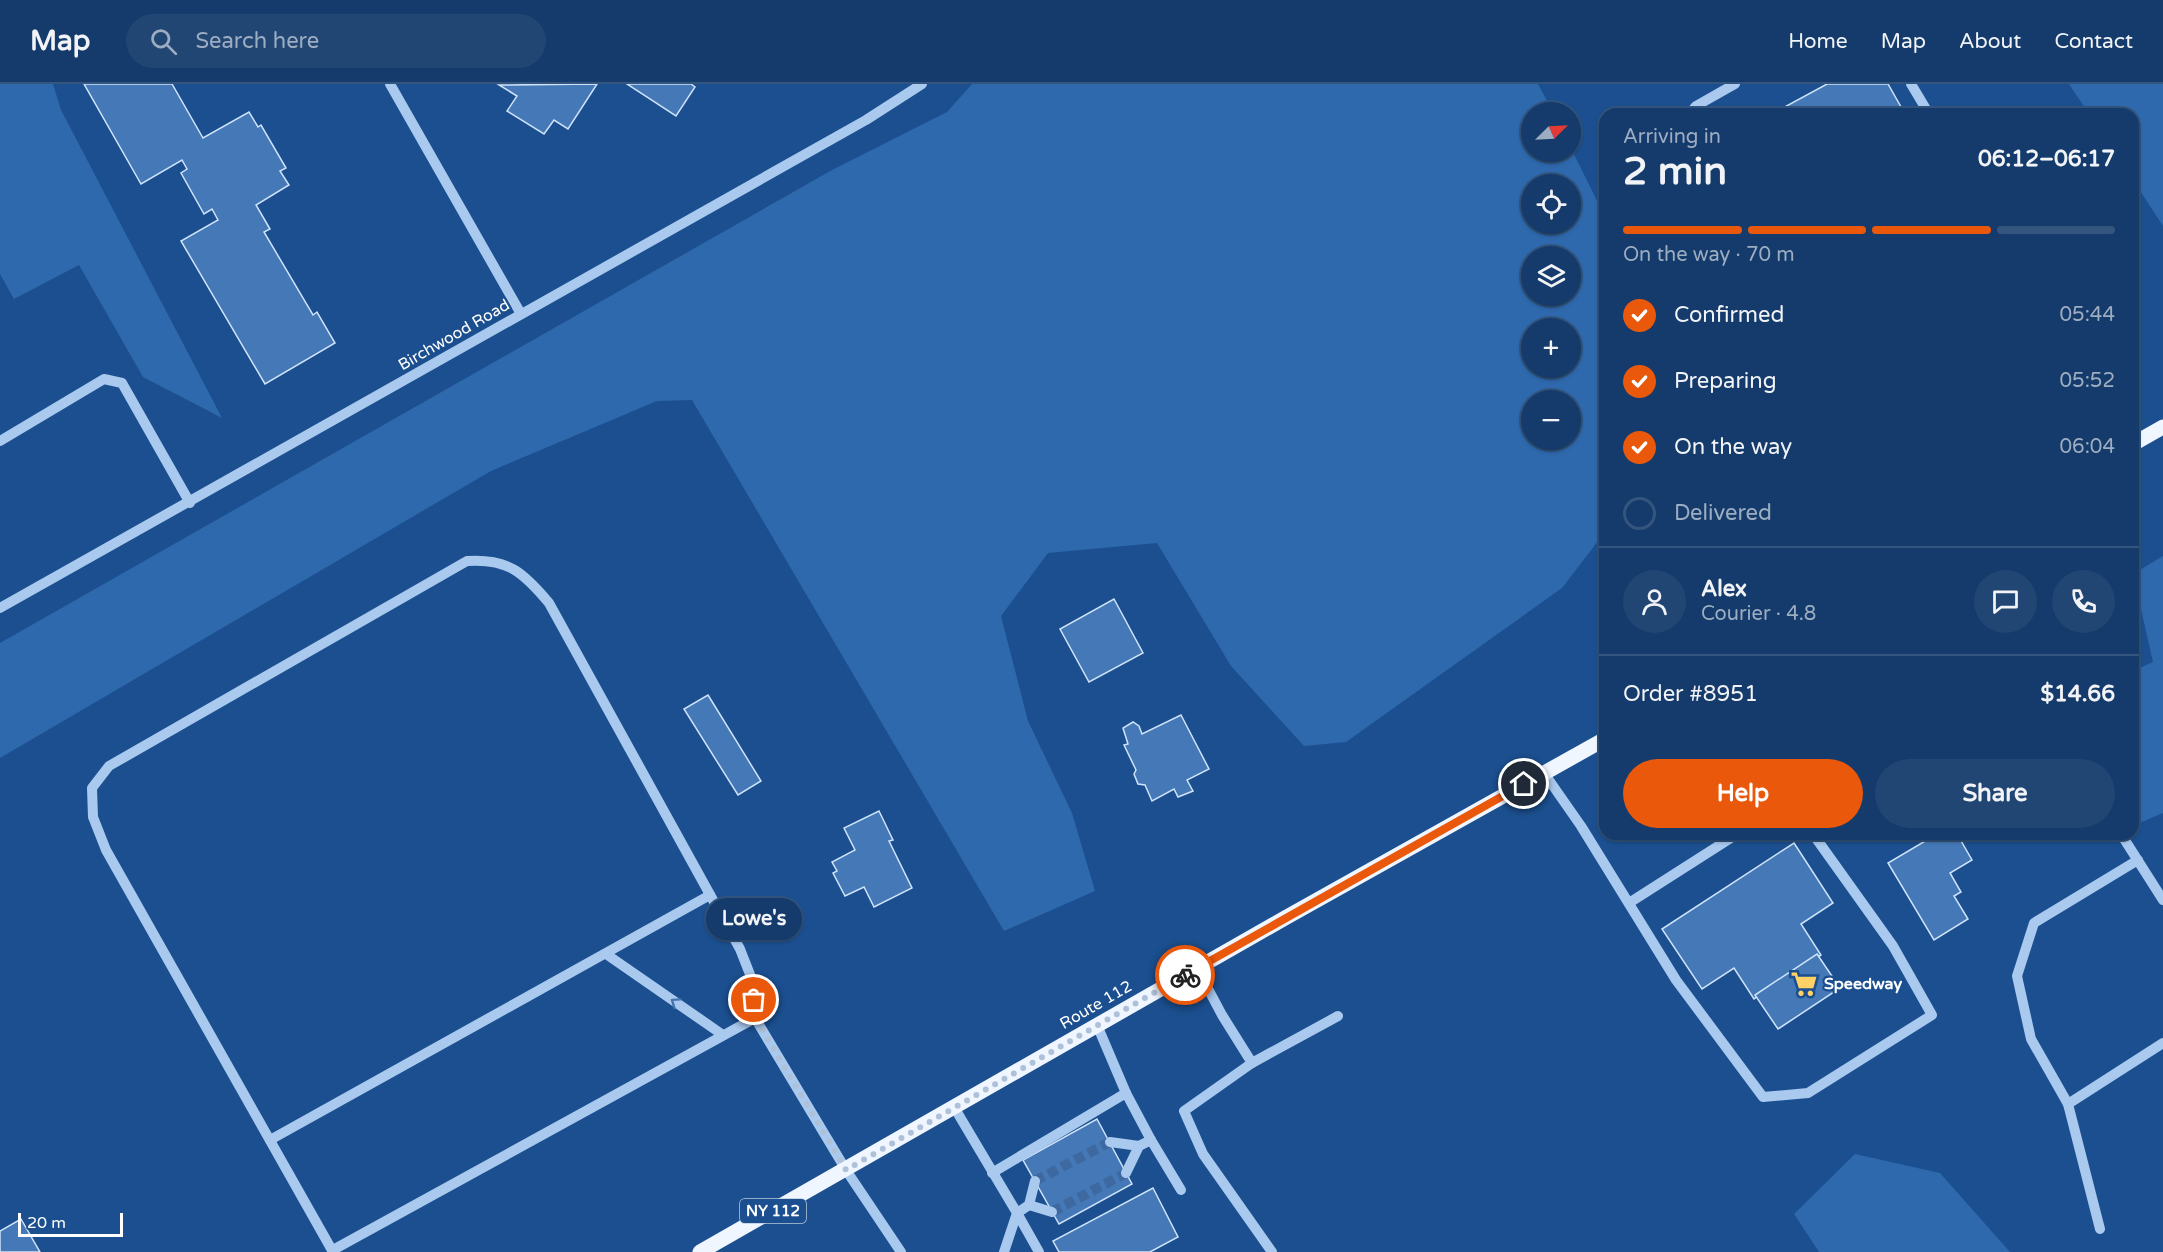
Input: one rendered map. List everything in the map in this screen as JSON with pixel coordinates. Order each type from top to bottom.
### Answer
[{"type":"main road","points":[[2139,441],[2163,427]]},
{"type":"main road","name":"Route 112","points":[[700,1252],[1096,1025],[1599,742]]},
{"type":"street","points":[[390,84],[521,314]]},
{"type":"street","name":"Birchwood Road","points":[[0,608],[190,503],[866,120],[922,84]]},
{"type":"street","points":[[1694,108],[1735,84]]},
{"type":"street","points":[[1911,84],[1925,108]]},
{"type":"street","points":[[0,441],[104,379],[122,383],[190,503]]},
{"type":"street","points":[[755,1018],[333,1251],[106,850],[93,817],[92,788],[109,766],[467,561],[490,559],[511,566],[531,581],[549,603],[740,949],[753,982],[755,1018],[846,1170],[901,1252]]},
{"type":"street","points":[[1544,773],[1581,826],[1676,980],[1763,1097],[1808,1093],[1932,1015],[1893,946],[1817,840]]},
{"type":"street","points":[[1629,903],[1728,840]]},
{"type":"street","points":[[2125,840],[2163,900]]},
{"type":"street","points":[[2100,1229],[2068,1104],[2031,1039],[2017,976],[2034,923],[2138,860]]},
{"type":"street","points":[[270,1140],[710,895]]},
{"type":"street","points":[[606,954],[723,1035]]},
{"type":"street","points":[[1197,968],[1252,1063]]},
{"type":"street","points":[[1272,1252],[1203,1154],[1184,1111],[1252,1063],[1338,1016]]},
{"type":"street","points":[[1096,1025],[1126,1094],[1181,1190]]},
{"type":"street","points":[[2068,1104],[2163,1043]]},
{"type":"street","points":[[993,1173],[1126,1094]]},
{"type":"street","points":[[954,1107],[1039,1252]]},
{"type":"street","points":[[1110,1142],[1139,1146],[1151,1140]]},
{"type":"street","points":[[1126,1173],[1139,1146]]},
{"type":"street","points":[[1004,1252],[1017,1213],[1029,1205],[1035,1181]]},
{"type":"street","points":[[1029,1205],[1052,1212]]},
{"type":"shaded area","points":[[0,84],[53,84],[61,110],[222,418],[143,377],[79,265],[14,299],[0,274]]},
{"type":"shaded area","points":[[972,84],[1538,84],[1548,102],[1521,102],[1521,162],[1578,162],[1599,205],[1599,540],[1562,588],[1346,742],[1304,746],[1231,666],[1157,543],[1048,553],[1001,616],[1028,721],[1072,813],[1095,891],[1004,931],[692,400],[657,401],[491,471],[0,758],[0,643],[832,170],[947,112]]},
{"type":"shaded area","points":[[2069,84],[2163,84],[2163,226],[2139,189],[2139,108],[2085,108]]},
{"type":"shaded area","points":[[2163,556],[2163,813],[2139,823],[2139,668],[2153,662],[2139,600],[2139,570]]},
{"type":"shaded area","points":[[1855,1154],[1940,1173],[2010,1252],[1819,1252],[1794,1214]]},
{"type":"building","points":[[84,84],[172,84],[203,138],[249,112],[258,127],[261,125],[286,168],[280,171],[289,185],[256,205],[270,229],[264,232],[313,315],[317,312],[335,343],[265,384],[181,241],[218,220],[212,209],[204,214],[181,173],[187,169],[182,160],[141,184]]},
{"type":"building","points":[[597,84],[568,129],[554,120],[544,134],[507,111],[517,96],[499,85]]},
{"type":"building","points":[[627,84],[691,84],[695,87],[676,116]]},
{"type":"building","points":[[1827,84],[1888,84],[1902,108],[1783,108]]},
{"type":"building","points":[[1114,599],[1143,653],[1089,682],[1060,629]]},
{"type":"building","points":[[708,695],[761,781],[738,795],[684,709]]},
{"type":"building","points":[[1181,715],[1209,769],[1187,780],[1193,791],[1178,797],[1174,789],[1152,801],[1145,785],[1138,784],[1134,774],[1136,770],[1124,745],[1128,744],[1123,728],[1133,722],[1139,726],[1142,734]]},
{"type":"building","points":[[879,811],[893,840],[889,841],[912,888],[874,907],[864,887],[845,896],[833,873],[837,871],[832,862],[855,850],[844,828]]},
{"type":"building","points":[[1927,840],[1960,840],[1972,860],[1950,873],[1961,892],[1954,896],[1968,919],[1934,940],[1888,863]]},
{"type":"building","points":[[1794,843],[1833,903],[1801,924],[1821,955],[1754,999],[1734,968],[1702,989],[1662,929]]},
{"type":"building","points":[[1817,954],[1840,988],[1778,1029],[1755,995]]},
{"type":"building","points":[[1097,1119],[1132,1184],[1059,1224],[1023,1160]]},
{"type":"building","points":[[1153,1188],[1178,1237],[1150,1252],[1059,1252],[1053,1241]]},
{"type":"building","points":[[21,1219],[40,1252],[0,1252],[0,1231]]},
{"type":"tunnel","points":[[1035,1181],[1110,1142]]},
{"type":"tunnel","points":[[1052,1212],[1126,1173]]},
{"type":"way so far","points":[[754,1000],[755,1018],[846,1170],[1185,975]]},
{"type":"place","name":"Speedway","points":[[1804,984]]},
{"type":"place","name":"Lowe's","points":[[754,1000]]},
{"type":"route","points":[[1185,975],[1524,784]]}]
